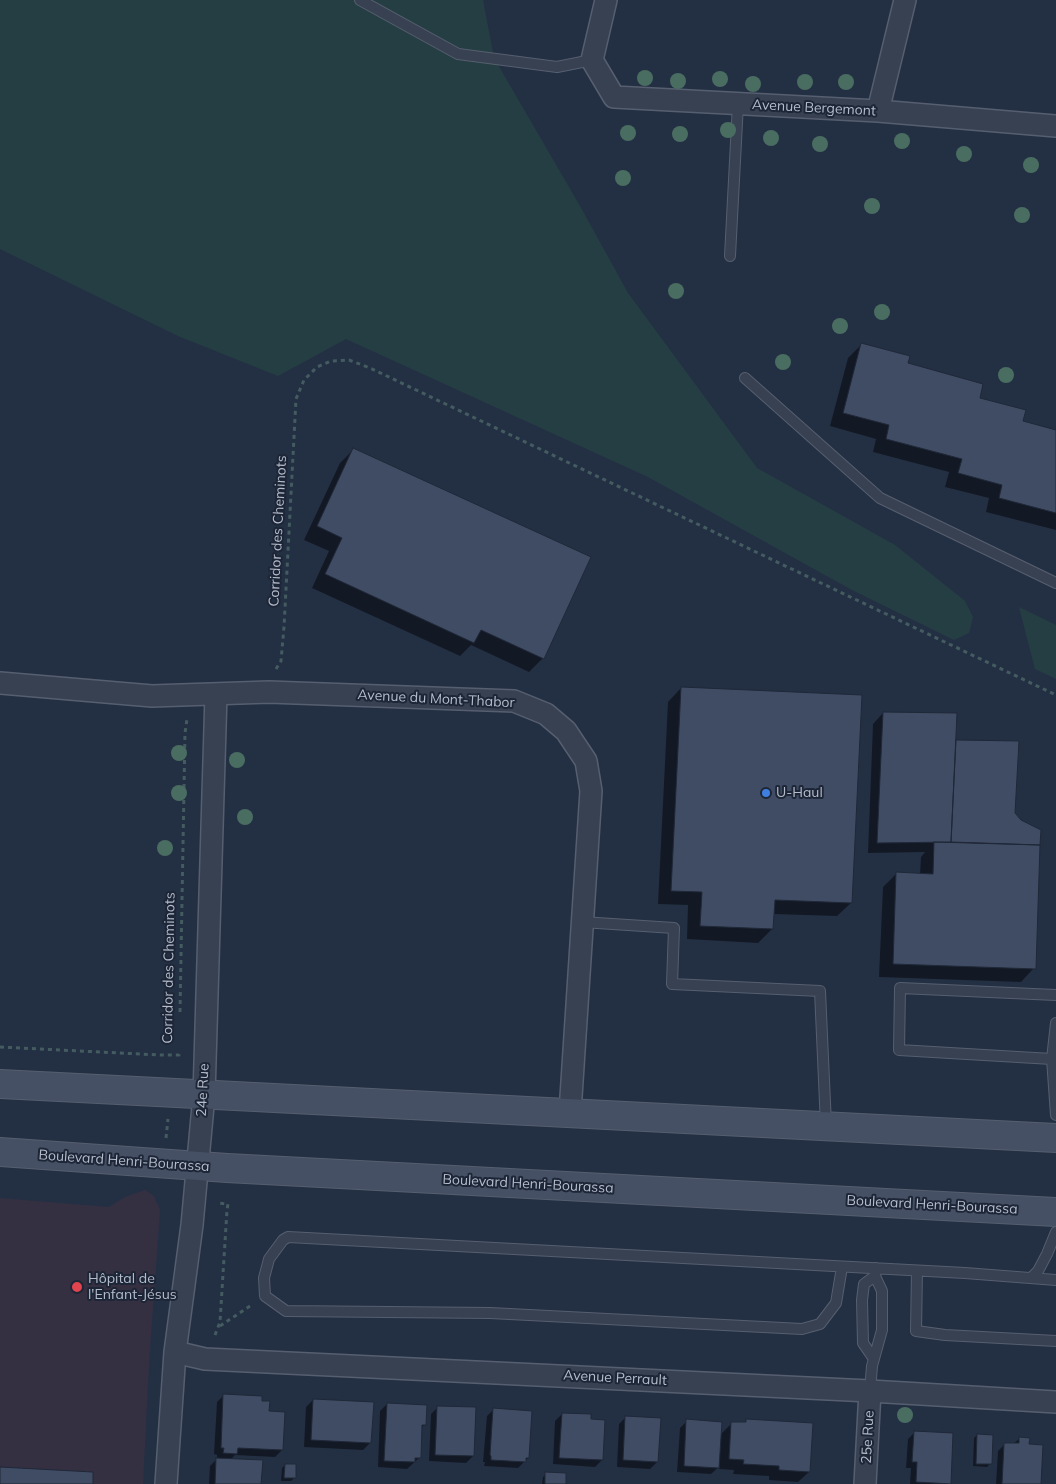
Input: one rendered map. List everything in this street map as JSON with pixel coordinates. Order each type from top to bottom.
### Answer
[{"type":"main road","points":[[0,1084],[1056,1138]]},
{"type":"main road","name":"Boulevard Henri-Bourassa","points":[[0,1152],[198,1166],[1056,1212]]},
{"type":"street","points":[[592,60],[606,0]]},
{"type":"street","points":[[878,111],[905,0]]},
{"type":"street","name":"Avenue Bergemont","points":[[592,60],[614,97],[878,111],[1056,126]]},
{"type":"street","name":"Avenue du Mont-Thabor","points":[[0,683],[152,696],[269,692],[514,701],[546,714],[566,731],[586,761],[591,791],[570,1112]]},
{"type":"street","name":"24e Rue","points":[[166,1484],[176,1352],[192,1226],[204,1095],[216,694]]},
{"type":"street","name":"Avenue Perrault","points":[[176,1352],[205,1358],[1056,1402]]},
{"type":"street","name":"25e Rue","points":[[865,1484],[870,1391]]},
{"type":"lane","points":[[360,0],[458,54],[557,67],[592,60]]},
{"type":"lane","points":[[730,256],[738,104]]},
{"type":"lane","points":[[745,378],[880,498],[1056,583]]},
{"type":"lane","points":[[582,922],[674,928],[672,984],[820,991],[826,1126]]},
{"type":"lane","points":[[1054,1059],[899,1050],[900,988],[1056,995]]},
{"type":"lane","points":[[1056,1023],[1054,1059],[1056,1115]]},
{"type":"lane","points":[[1031,1278],[1038,1271],[1056,1232]]},
{"type":"lane","points":[[842,1267],[836,1303],[820,1324],[802,1329],[490,1313],[286,1311],[265,1296],[264,1278],[269,1259],[283,1240],[288,1237],[842,1267],[876,1272],[917,1271],[1056,1280]]},
{"type":"lane","points":[[917,1271],[916,1331],[945,1335],[1056,1341]]},
{"type":"lane","points":[[870,1391],[874,1359],[882,1330],[882,1291],[876,1272]]},
{"type":"lane","points":[[874,1359],[863,1343],[862,1300],[864,1284],[876,1272]]},
{"type":"path","name":"Corridor des Cheminots","points":[[272,672],[280,663],[282,646],[296,399],[304,380],[311,372],[324,364],[349,360],[370,368],[1056,695]]},
{"type":"path","name":"Corridor des Cheminots","points":[[180,1016],[185,732]]},
{"type":"path","name":"Corridor des Cheminots","points":[[0,1047],[179,1055],[179,1050]]},
{"type":"path","points":[[164,1164],[170,1094]]},
{"type":"path","points":[[205,1358],[220,1322],[226,1210],[228,1204]]},
{"type":"path","points":[[218,1327],[265,1296]]},
{"type":"shaded area","name":"Hôpital de l'Enfant-Jésus","points":[[145,1190],[154,1196],[160,1210],[149,1363],[143,1484],[0,1484],[0,1198],[109,1207],[125,1197]]},
{"type":"green space","points":[[0,0],[483,0],[494,58],[628,293],[757,468],[895,545],[965,601],[973,617],[969,633],[954,640],[852,590],[648,477],[346,339],[278,376],[178,336],[0,249]]},
{"type":"green space","points":[[1019,607],[1056,625],[1056,679],[1035,669]]},
{"type":"building","points":[[861,343],[910,356],[908,363],[983,384],[980,398],[1026,410],[1023,421],[1056,430],[1056,513],[999,498],[1002,485],[958,473],[962,459],[886,439],[889,425],[843,413]]},
{"type":"building","points":[[353,448],[591,557],[544,659],[481,630],[474,643],[325,574],[342,538],[317,526]]},
{"type":"building","name":"U-Haul","points":[[681,687],[862,695],[852,903],[775,900],[773,929],[700,926],[702,892],[671,891]]},
{"type":"building","points":[[883,712],[957,713],[951,842],[877,843]]},
{"type":"building","points":[[956,740],[1019,741],[1015,813],[1021,820],[1041,830],[1040,845],[951,842]]},
{"type":"building","points":[[934,842],[1040,845],[1036,969],[893,964],[896,872],[933,874]]},
{"type":"building","points":[[223,1394],[262,1396],[262,1401],[270,1401],[269,1411],[285,1412],[283,1450],[238,1448],[237,1454],[223,1453],[224,1448],[221,1448]]},
{"type":"building","points":[[313,1399],[374,1402],[371,1443],[311,1440]]},
{"type":"building","points":[[387,1403],[427,1405],[426,1425],[422,1425],[421,1458],[415,1458],[415,1462],[384,1461]]},
{"type":"building","points":[[437,1406],[476,1407],[474,1456],[435,1455]]},
{"type":"building","points":[[493,1408],[532,1411],[529,1458],[526,1458],[526,1462],[491,1460]]},
{"type":"building","points":[[562,1413],[591,1414],[591,1419],[605,1420],[603,1460],[559,1458]]},
{"type":"building","points":[[625,1416],[661,1418],[658,1462],[623,1460]]},
{"type":"building","points":[[686,1419],[722,1422],[719,1468],[684,1466]]},
{"type":"building","points":[[746,1419],[813,1423],[810,1472],[779,1470],[779,1466],[743,1464],[744,1460],[729,1459],[731,1422],[746,1422]]},
{"type":"building","points":[[914,1431],[953,1433],[951,1484],[916,1482],[917,1462],[912,1462]]},
{"type":"building","points":[[977,1434],[993,1435],[992,1464],[976,1464]]},
{"type":"building","points":[[1019,1437],[1030,1438],[1029,1444],[1043,1445],[1041,1484],[1002,1484],[1004,1443],[1019,1443]]},
{"type":"building","points":[[216,1458],[263,1460],[261,1484],[215,1484]]},
{"type":"building","points":[[285,1464],[296,1464],[296,1478],[284,1478]]},
{"type":"building","points":[[0,1467],[93,1472],[93,1484],[0,1484]]},
{"type":"building","points":[[545,1472],[566,1473],[566,1484],[545,1484]]},
{"type":"place","name":"U-Haul","points":[[766,793]]},
{"type":"place","name":"Hôpital de l'Enfant-Jésus","points":[[77,1287]]}]
